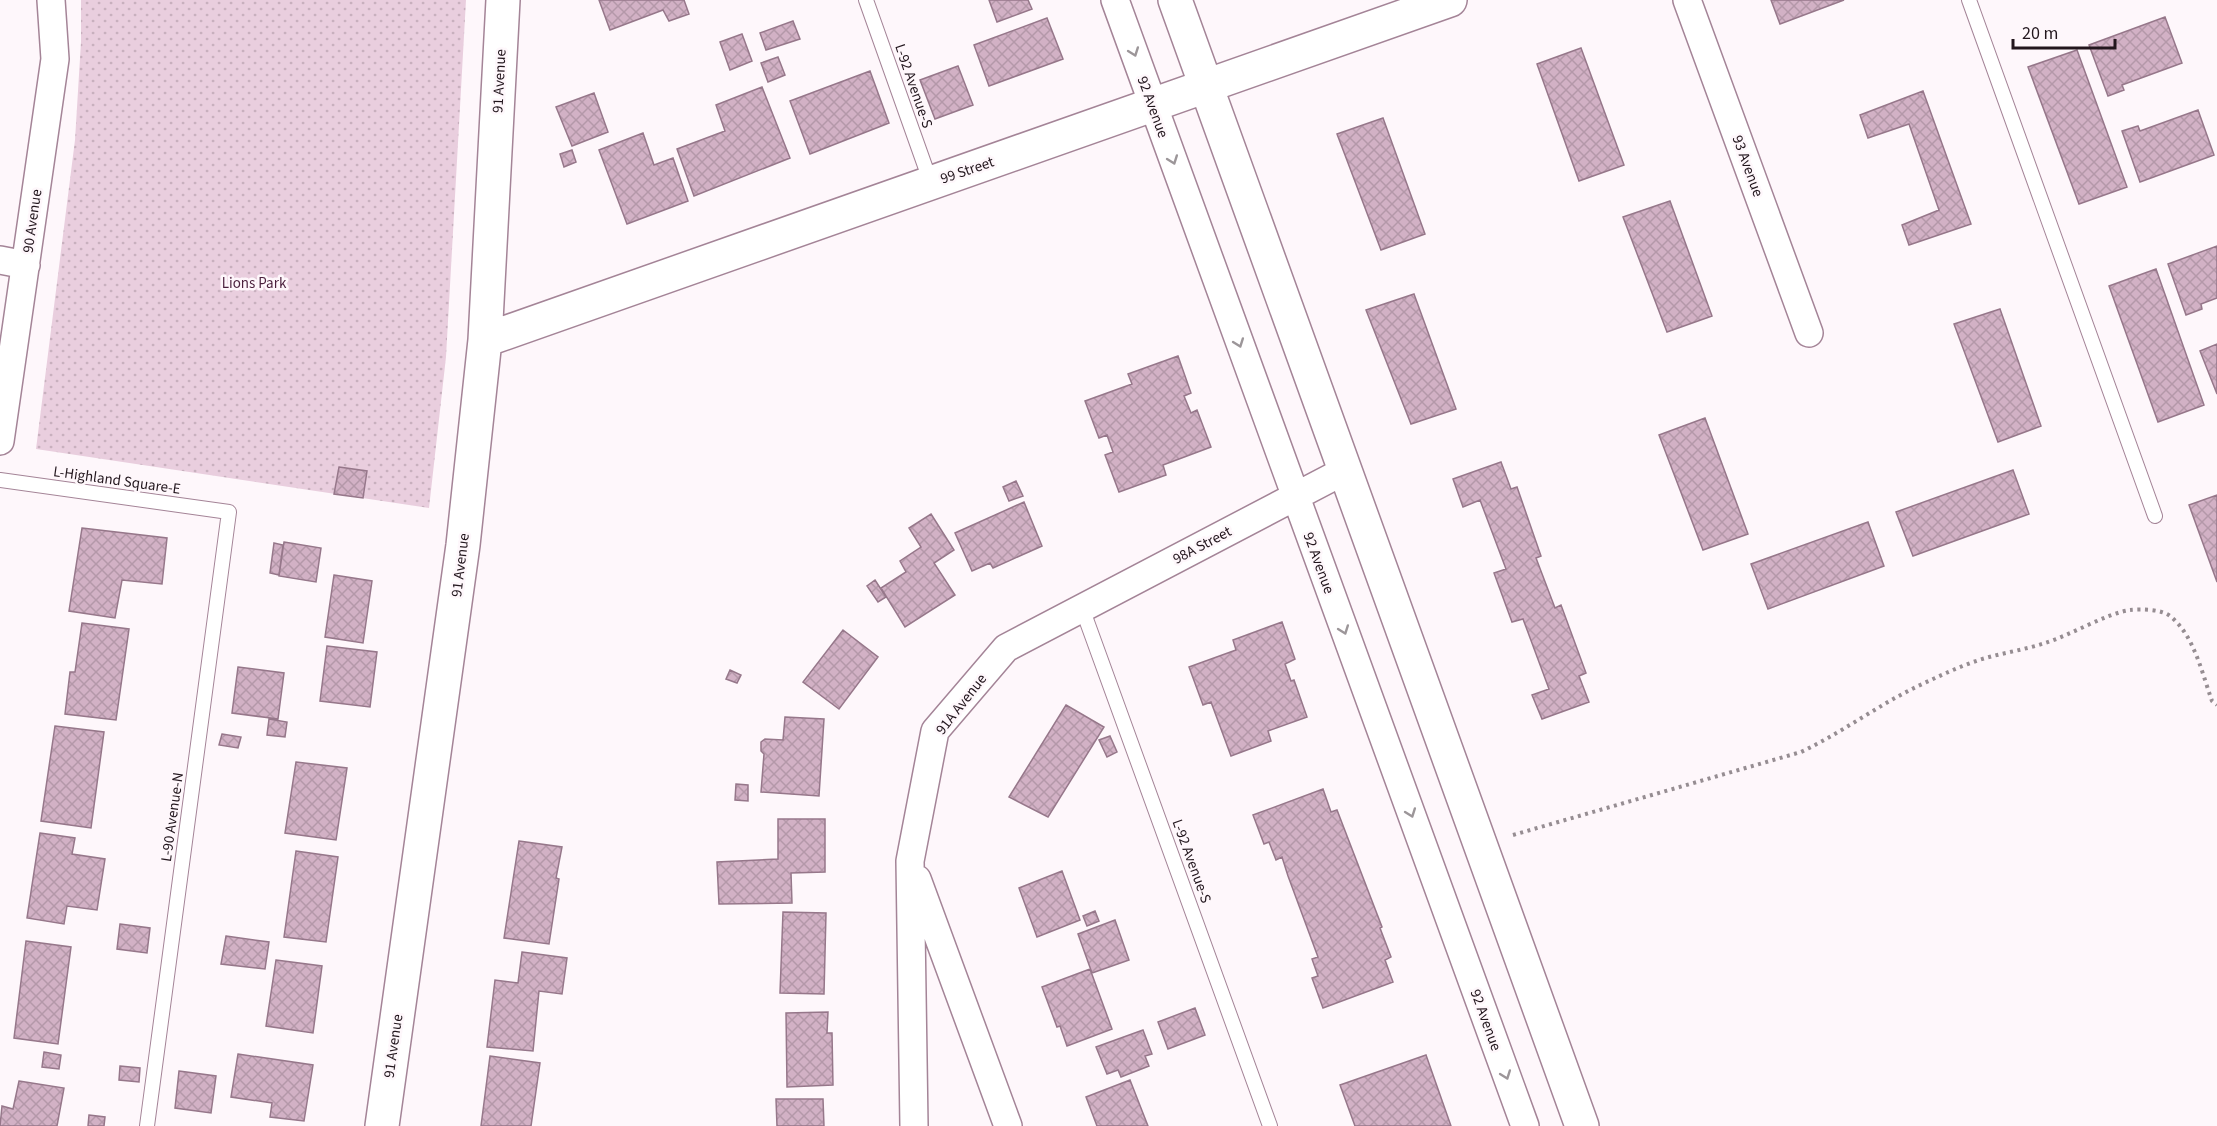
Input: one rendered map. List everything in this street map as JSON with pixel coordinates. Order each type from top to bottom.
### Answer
[{"type":"street","name":"90 Avenue","points":[[0,441],[55,59],[51,0]]},
{"type":"street","name":"91 Avenue","points":[[382,1126],[463,545],[485,340],[503,0]]},
{"type":"street","name":"92 Avenue","points":[[1115,0],[1525,1126]]},
{"type":"street","points":[[1175,0],[1582,1126]]},
{"type":"street","name":"99 Street","points":[[485,340],[1450,0]]},
{"type":"street","name":"93 Avenue","points":[[1687,0],[1809,333]]},
{"type":"street","points":[[0,260],[26,265]]},
{"type":"street","name":"98A Street","points":[[1071,614],[1344,471]]},
{"type":"street","name":"91A Avenue","points":[[914,1126],[910,861],[935,731],[1006,648],[1071,614]]},
{"type":"street","points":[[910,861],[1008,1126]]},
{"type":"lane","name":"L-92 Avenue-S","points":[[866,0],[931,183]]},
{"type":"lane","points":[[1969,0],[2155,516]]},
{"type":"lane","name":"L-Highland Square-E","points":[[0,480],[229,512]]},
{"type":"lane","name":"L-90 Avenue-N","points":[[147,1126],[229,512]]},
{"type":"lane","name":"L-92 Avenue-S","points":[[1071,614],[1270,1126]]},
{"type":"path","points":[[1513,835],[1802,752],[1914,688],[1948,673],[1980,660],[2047,643],[2130,610],[2154,610],[2169,615],[2186,634],[2212,700],[2217,705]]},
{"type":"green space","name":"Lions Park","points":[[81,0],[466,0],[446,357],[429,508],[36,449],[75,140]]},
{"type":"building","points":[[599,0],[684,0],[689,14],[669,21],[663,10],[610,30]]},
{"type":"building","points":[[989,0],[1028,0],[1032,9],[997,22]]},
{"type":"building","points":[[1771,0],[1844,0],[1780,24]]},
{"type":"building","points":[[2165,17],[2182,63],[2122,85],[2124,90],[2108,96],[2089,45]]},
{"type":"building","points":[[1047,18],[1063,59],[989,86],[974,45]]},
{"type":"building","points":[[793,21],[800,39],[766,50],[760,33]]},
{"type":"building","points":[[742,34],[752,61],[730,70],[720,42]]},
{"type":"building","points":[[1581,48],[1624,165],[1579,181],[1537,64]]},
{"type":"building","points":[[2077,50],[2127,187],[2079,204],[2028,67]]},
{"type":"building","points":[[778,57],[785,75],[768,82],[761,63]]},
{"type":"building","points":[[958,66],[973,105],[935,119],[920,80]]},
{"type":"building","points":[[870,71],[889,123],[810,154],[790,101]]},
{"type":"building","points":[[762,87],[790,158],[694,196],[677,149],[725,131],[716,105]]},
{"type":"building","points":[[1923,91],[1971,224],[1909,245],[1902,225],[1939,210],[1909,124],[1868,138],[1860,115]]},
{"type":"building","points":[[594,93],[608,132],[572,146],[556,107]]},
{"type":"building","points":[[2198,110],[2214,155],[2140,182],[2122,131],[2138,126],[2140,131]]},
{"type":"building","points":[[1383,118],[1425,234],[1381,250],[1337,134]]},
{"type":"building","points":[[643,133],[654,165],[673,158],[688,201],[627,224],[599,150]]},
{"type":"building","points":[[572,150],[576,162],[564,167],[560,154]]},
{"type":"building","points":[[1670,201],[1712,316],[1667,332],[1623,217]]},
{"type":"building","points":[[2217,246],[2217,298],[2201,304],[2202,309],[2186,315],[2168,264]]},
{"type":"building","points":[[2156,269],[2204,405],[2158,422],[2109,286]]},
{"type":"building","points":[[1414,294],[1456,409],[1411,424],[1366,310]]},
{"type":"building","points":[[2000,309],[2041,426],[1998,442],[1954,324]]},
{"type":"building","points":[[2217,344],[2217,394],[2200,351]]},
{"type":"building","points":[[1178,356],[1191,393],[1184,396],[1191,413],[1197,410],[1211,447],[1163,465],[1166,475],[1119,492],[1105,455],[1113,452],[1107,435],[1099,438],[1085,401],[1132,384],[1128,374]]},
{"type":"building","points":[[1705,418],[1748,534],[1703,550],[1659,435]]},
{"type":"building","points":[[1501,462],[1511,489],[1517,487],[1541,556],[1536,558],[1555,608],[1561,605],[1586,673],[1579,676],[1589,702],[1542,719],[1532,695],[1549,689],[1523,619],[1512,622],[1494,573],[1506,569],[1480,500],[1463,507],[1453,479]]},
{"type":"building","points":[[339,467],[367,471],[363,498],[334,494]]},
{"type":"building","points":[[2013,470],[2029,514],[1913,556],[1896,512]]},
{"type":"building","points":[[1016,481],[1023,496],[1009,501],[1003,487]]},
{"type":"building","points":[[2217,495],[2217,582],[2189,505]]},
{"type":"building","points":[[1024,502],[1042,546],[993,568],[990,563],[972,571],[955,533]]},
{"type":"building","points":[[931,514],[954,550],[934,563],[955,595],[905,627],[881,588],[906,572],[900,561],[921,547],[909,528]]},
{"type":"building","points":[[1868,522],[1884,566],[1768,609],[1751,564]]},
{"type":"building","points":[[82,528],[167,538],[162,584],[122,580],[115,618],[69,611]]},
{"type":"building","points":[[284,542],[321,548],[316,582],[279,576]]},
{"type":"building","points":[[274,543],[283,545],[279,575],[270,573]]},
{"type":"building","points":[[334,575],[372,581],[363,643],[325,637]]},
{"type":"building","points":[[875,580],[886,597],[878,602],[867,586]]},
{"type":"building","points":[[1282,622],[1295,659],[1285,664],[1291,681],[1294,680],[1307,717],[1268,731],[1271,741],[1231,756],[1211,702],[1203,705],[1189,667],[1236,650],[1233,640]]},
{"type":"building","points":[[82,623],[129,629],[116,720],[65,714],[70,672],[75,672]]},
{"type":"building","points":[[843,630],[878,657],[839,709],[803,682]]},
{"type":"building","points":[[327,646],[377,652],[370,707],[320,701]]},
{"type":"building","points":[[238,667],[284,673],[278,719],[232,713]]},
{"type":"building","points":[[730,670],[741,675],[737,683],[726,679]]},
{"type":"building","points":[[1066,705],[1104,727],[1048,817],[1009,797]]},
{"type":"building","points":[[785,717],[824,719],[819,796],[761,792],[764,754],[761,751],[761,742],[765,739],[783,740]]},
{"type":"building","points":[[269,719],[287,722],[285,737],[267,735]]},
{"type":"building","points":[[55,726],[104,732],[91,828],[41,821]]},
{"type":"building","points":[[222,734],[241,737],[238,748],[219,745]]},
{"type":"building","points":[[1110,736],[1117,752],[1107,757],[1099,740]]},
{"type":"building","points":[[296,762],[347,768],[336,840],[285,833]]},
{"type":"building","points":[[736,784],[748,785],[748,801],[735,800]]},
{"type":"building","points":[[1323,789],[1331,812],[1337,810],[1382,927],[1380,928],[1391,957],[1385,960],[1393,982],[1323,1008],[1312,978],[1318,976],[1312,959],[1318,957],[1282,857],[1276,860],[1269,842],[1264,844],[1253,815]]},
{"type":"building","points":[[778,819],[825,819],[825,872],[791,873],[792,903],[719,904],[717,862],[778,859]]},
{"type":"building","points":[[40,833],[75,838],[72,854],[105,859],[97,910],[67,906],[64,924],[27,918]]},
{"type":"building","points":[[519,841],[562,847],[556,878],[559,879],[549,944],[504,938]]},
{"type":"building","points":[[296,851],[338,857],[326,942],[284,937]]},
{"type":"building","points":[[1062,871],[1080,920],[1037,937],[1019,888]]},
{"type":"building","points":[[1095,911],[1099,921],[1087,926],[1083,916]]},
{"type":"building","points":[[783,912],[826,913],[824,994],[780,993]]},
{"type":"building","points":[[1115,920],[1129,960],[1092,973],[1078,934]]},
{"type":"building","points":[[120,924],[150,928],[147,953],[117,949]]},
{"type":"building","points":[[226,936],[269,942],[265,969],[221,964]]},
{"type":"building","points":[[26,941],[71,947],[58,1044],[14,1038]]},
{"type":"building","points":[[522,952],[567,958],[562,994],[539,991],[533,1051],[487,1047],[495,980],[518,983]]},
{"type":"building","points":[[276,960],[322,966],[313,1033],[266,1026]]},
{"type":"building","points":[[1090,969],[1112,1029],[1067,1046],[1042,987]]},
{"type":"building","points":[[1195,1008],[1205,1035],[1168,1049],[1158,1022]]},
{"type":"building","points":[[828,1012],[827,1033],[832,1033],[833,1085],[787,1087],[786,1013]]},
{"type":"building","points":[[1143,1030],[1152,1054],[1145,1056],[1149,1066],[1121,1077],[1118,1070],[1107,1074],[1096,1047]]},
{"type":"building","points":[[44,1052],[61,1055],[59,1069],[42,1067]]},
{"type":"building","points":[[238,1054],[313,1065],[304,1121],[270,1117],[272,1103],[231,1097]]},
{"type":"building","points":[[1426,1055],[1451,1126],[1355,1126],[1340,1085]]},
{"type":"building","points":[[490,1056],[540,1063],[531,1126],[481,1126]]},
{"type":"building","points":[[120,1066],[140,1068],[139,1082],[119,1080]]},
{"type":"building","points":[[179,1071],[216,1076],[211,1113],[175,1108]]},
{"type":"building","points":[[1130,1080],[1148,1126],[1097,1126],[1086,1097]]},
{"type":"building","points":[[19,1081],[64,1088],[57,1126],[0,1126],[2,1106],[13,1109]]},
{"type":"building","points":[[776,1099],[823,1099],[824,1126],[777,1126]]},
{"type":"building","points":[[89,1115],[105,1117],[104,1126],[88,1126]]}]
